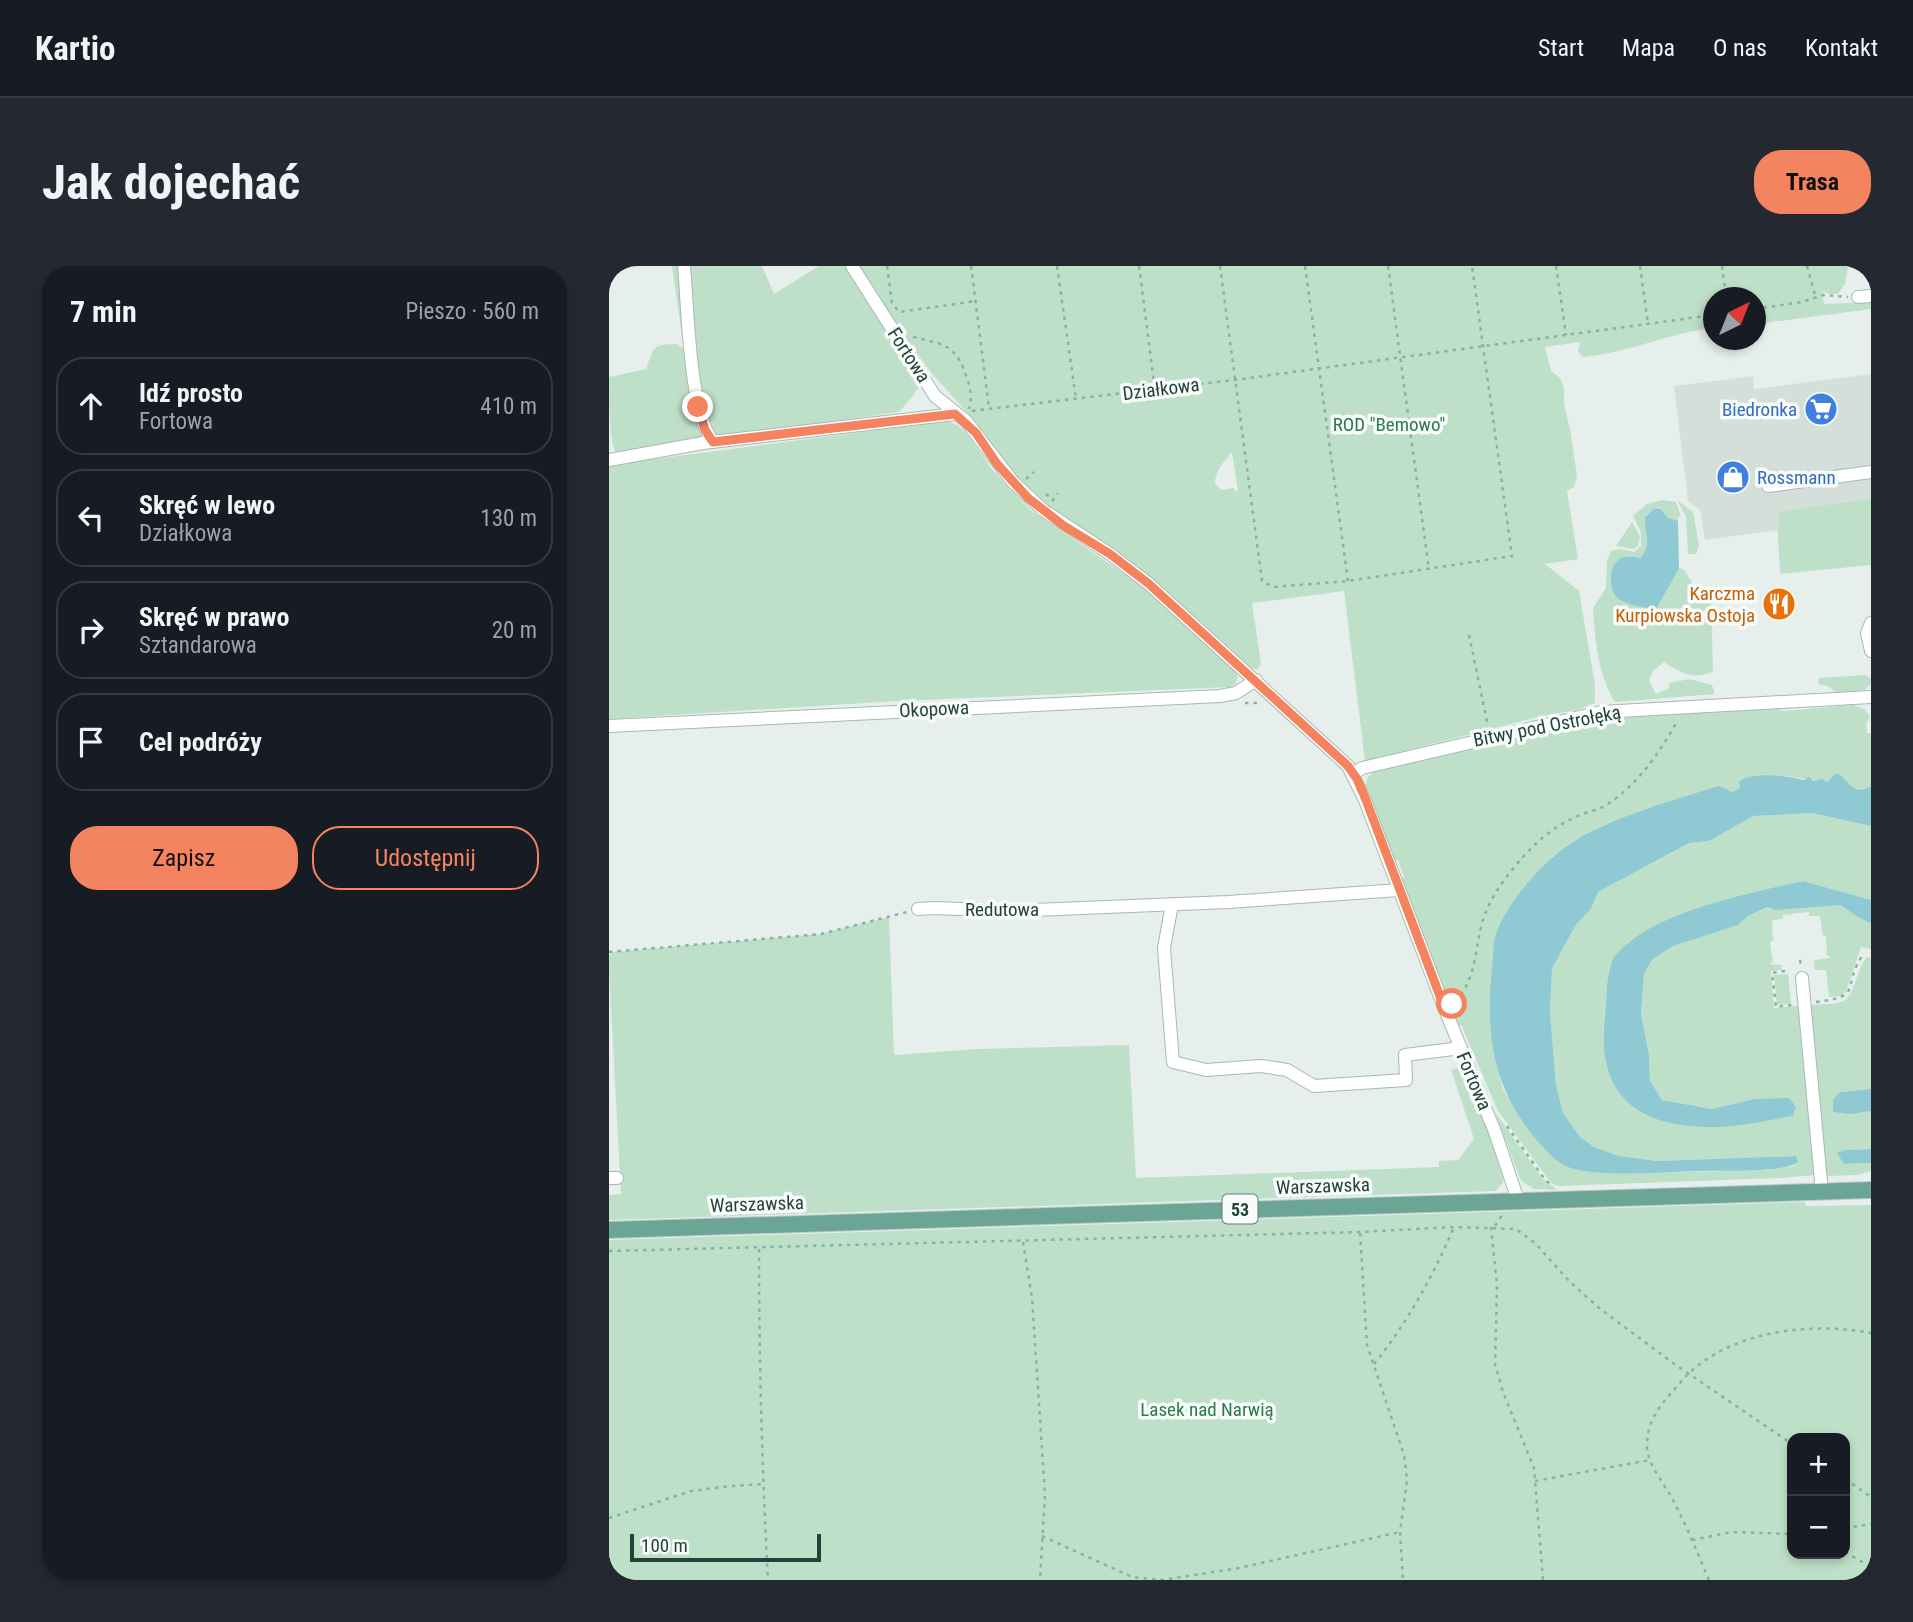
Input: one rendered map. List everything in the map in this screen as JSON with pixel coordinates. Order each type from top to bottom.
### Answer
[{"type":"main road","name":"Warszawska","points":[[609,1230],[1871,1190]]},
{"type":"street","points":[[684,266],[687,318],[698,407],[705,430],[713,442]]},
{"type":"street","name":"Fortowa","points":[[852,266],[935,396],[961,413],[997,464],[1028,498],[1064,526],[1128,567],[1256,680],[1341,759],[1353,774],[1366,800],[1444,1007],[1495,1132],[1518,1200]]},
{"type":"street","points":[[609,460],[713,442],[961,413]]},
{"type":"street","points":[[1768,486],[1871,472]]},
{"type":"street","points":[[1871,623],[1867,633],[1871,652]]},
{"type":"street","name":"Okopowa","points":[[609,726],[1220,696],[1236,693],[1256,680]]},
{"type":"street","name":"Bitwy pod Ostrołęką","points":[[1353,774],[1362,768],[1601,712],[1686,705],[1871,697]]},
{"type":"street","name":"Redutowa","points":[[918,909],[1010,911],[1173,905],[1399,890]]},
{"type":"street","points":[[1173,905],[1164,948],[1173,1062],[1206,1070],[1261,1066],[1287,1070],[1314,1086],[1406,1080],[1405,1055],[1461,1048]]},
{"type":"street","points":[[1801,978],[1822,1192]]},
{"type":"path","points":[[887,266],[892,303],[899,312],[976,301]]},
{"type":"path","points":[[971,266],[989,408]]},
{"type":"path","points":[[1057,266],[1076,399]]},
{"type":"path","points":[[1139,266],[1155,390]]},
{"type":"path","points":[[1220,266],[1262,581],[1273,587],[1348,581],[1512,556],[1472,266]]},
{"type":"path","points":[[1305,266],[1348,581]]},
{"type":"path","points":[[1388,266],[1429,570]]},
{"type":"path","points":[[1556,266],[1566,335]]},
{"type":"path","points":[[1640,266],[1648,324]]},
{"type":"path","points":[[1722,266],[1725,287]]},
{"type":"path","points":[[1807,266],[1816,298]]},
{"type":"path","points":[[1766,307],[1802,302],[1823,295],[1865,296]]},
{"type":"path","name":"Działkowa","points":[[961,413],[1234,380],[1703,316]]},
{"type":"path","points":[[891,327],[916,338],[928,338],[959,358],[971,396],[961,413]]},
{"type":"path","points":[[1046,494],[1051,498]]},
{"type":"path","points":[[1469,635],[1490,736]]},
{"type":"path","points":[[1444,1007],[1458,999],[1466,988],[1483,919],[1492,898],[1512,870],[1542,836],[1556,826],[1603,807],[1620,795],[1645,769],[1667,740],[1686,705]]},
{"type":"path","points":[[609,952],[821,934],[918,909]]},
{"type":"path","points":[[1785,971],[1772,973],[1776,1007],[1842,999],[1848,994],[1854,972],[1863,956]]},
{"type":"path","points":[[1505,1123],[1546,1181],[1559,1187]]},
{"type":"path","points":[[1374,1364],[1411,1314],[1454,1227]]},
{"type":"path","points":[[609,1251],[1023,1242],[1454,1227],[1516,1229],[1525,1234],[1569,1281],[1599,1308],[1787,1441]]},
{"type":"path","points":[[1491,1227],[1497,1286],[1495,1364],[1503,1392],[1530,1453],[1535,1481],[1543,1580]]},
{"type":"path","points":[[1360,1232],[1367,1345],[1404,1455],[1407,1480],[1400,1532],[1403,1580]]},
{"type":"path","points":[[1023,1242],[1032,1298],[1045,1494],[1040,1580]]},
{"type":"path","points":[[759,1249],[760,1393],[768,1580]]},
{"type":"path","points":[[1709,1580],[1692,1540],[1650,1460],[1646,1446],[1654,1415],[1689,1373],[1709,1358],[1744,1341],[1787,1331],[1829,1329],[1871,1334]]},
{"type":"path","points":[[1535,1481],[1650,1460]]},
{"type":"path","points":[[1850,1482],[1871,1497]]},
{"type":"path","points":[[609,1518],[691,1491],[764,1484]]},
{"type":"path","points":[[1850,1527],[1871,1524]]},
{"type":"path","points":[[1042,1536],[1132,1577],[1162,1580],[1239,1568],[1400,1532]]},
{"type":"path","points":[[1692,1540],[1732,1532],[1787,1534]]},
{"type":"path","points":[[1850,1555],[1871,1567]]},
{"type":"shaded area","points":[[1871,374],[1871,509],[1777,518],[1777,530],[1705,540],[1700,510],[1688,501],[1674,386],[1753,376],[1754,389]]},
{"type":"green space","points":[[672,266],[762,266],[774,294],[819,266],[845,266],[921,383],[899,412],[616,453],[611,429],[609,377],[646,369],[652,352],[658,346],[677,344],[684,349]]},
{"type":"green space","name":"ROD \"Bemowo\"","points":[[858,266],[1848,266],[1845,284],[1838,294],[1822,291],[1824,304],[1871,302],[1871,309],[1766,323],[1766,287],[1703,287],[1703,330],[1583,357],[1578,352],[1580,342],[1545,347],[1551,371],[1560,378],[1564,387],[1564,404],[1577,476],[1574,487],[1567,491],[1578,559],[1545,564],[1579,591],[1595,685],[1595,703],[1577,710],[1542,716],[1365,761],[1344,591],[1252,603],[1261,663],[1258,669],[1252,669],[1153,581],[1030,495],[991,447],[975,421],[933,375],[892,320]],"holes":[[[1232,452],[1237,492],[1233,488],[1222,490],[1215,484],[1218,470]]]},
{"type":"green space","points":[[947,421],[959,426],[991,468],[1029,509],[1142,586],[1229,662],[1238,676],[1236,683],[1231,687],[897,701],[609,719],[609,465]]},
{"type":"green space","points":[[1871,499],[1871,565],[1780,574],[1777,518],[1780,511]]},
{"type":"green space","points":[[1662,500],[1676,502],[1681,517],[1678,517],[1678,522],[1668,518],[1660,507],[1645,516],[1648,538],[1644,553],[1640,558],[1625,556],[1624,602],[1656,609],[1669,562],[1684,570],[1697,590],[1706,588],[1711,591],[1713,672],[1687,674],[1664,662],[1654,670],[1649,680],[1656,694],[1670,688],[1668,683],[1690,679],[1712,685],[1715,694],[1615,702],[1601,668],[1593,608],[1606,588],[1607,561],[1611,551],[1621,549],[1634,552],[1641,546],[1641,532],[1633,516],[1647,504]]},
{"type":"green space","points":[[1677,500],[1693,512],[1699,545],[1696,554],[1688,554],[1686,517]]},
{"type":"green space","points":[[1632,522],[1640,537],[1638,546],[1633,549],[1616,546]]},
{"type":"green space","points":[[1866,675],[1871,679],[1871,684],[1864,690],[1839,694],[1818,684],[1819,678]]},
{"type":"green space","points":[[1853,705],[1865,709],[1870,718],[1866,723],[1867,733],[1871,733],[1871,786],[1868,788],[1849,786],[1844,778],[1835,774],[1827,782],[1785,776],[1731,792],[1719,787],[1676,799],[1573,841],[1553,856],[1507,911],[1490,1021],[1503,1089],[1523,1123],[1645,1173],[1765,1170],[1794,1166],[1796,1156],[1659,1161],[1619,1156],[1594,1147],[1580,1137],[1563,1113],[1556,1085],[1550,1013],[1552,969],[1575,926],[1591,909],[1598,892],[1689,843],[1709,841],[1753,816],[1812,813],[1871,826],[1871,900],[1803,881],[1688,912],[1628,942],[1609,969],[1603,1034],[1675,1123],[1720,1127],[1793,1116],[1796,1107],[1754,1099],[1712,1109],[1662,1100],[1650,1081],[1649,1055],[1641,1014],[1644,974],[1652,960],[1673,946],[1737,925],[1748,916],[1769,907],[1840,905],[1871,923],[1871,949],[1861,947],[1846,992],[1840,996],[1829,997],[1826,970],[1815,970],[1814,960],[1830,958],[1827,956],[1826,936],[1823,936],[1820,916],[1809,916],[1809,912],[1783,915],[1783,919],[1773,920],[1772,923],[1773,941],[1770,942],[1773,962],[1770,964],[1781,965],[1782,970],[1771,971],[1774,1008],[1798,1006],[1814,1175],[1559,1186],[1551,1183],[1498,1111],[1461,1025],[1457,1026],[1401,879],[1404,877],[1398,860],[1394,861],[1365,787],[1368,777],[1375,771],[1598,717],[1774,707],[1783,711]]},
{"type":"green space","points":[[889,917],[894,1055],[978,1049],[1129,1045],[1136,1178],[1439,1167],[1439,1161],[1458,1160],[1474,1139],[1451,1070],[1459,1067],[1477,1101],[1503,1175],[1503,1183],[1495,1191],[609,1220],[609,1195],[621,1194],[609,971],[609,957],[612,952],[821,934]]},
{"type":"green space","points":[[1867,957],[1871,958],[1871,1089],[1840,1092],[1851,1114],[1871,1111],[1871,1149],[1845,1150],[1852,1164],[1871,1163],[1871,1171],[1858,1175],[1828,1176],[1809,1005],[1835,1003],[1847,998]]},
{"type":"green space","points":[[1788,974],[1791,1004],[1777,1005],[1774,975]]},
{"type":"green space","points":[[1495,1112],[1543,1179],[1557,1190],[1534,1189],[1521,1181]]},
{"type":"green space","name":"Lasek nad Narwią","points":[[1805,1202],[1806,1206],[1871,1205],[1871,1580],[609,1580],[609,1240]]},
{"type":"water","points":[[1660,508],[1668,518],[1678,521],[1679,568],[1656,609],[1632,605],[1619,599],[1612,590],[1611,576],[1619,560],[1626,557],[1640,558],[1644,553],[1647,543],[1645,517],[1653,509]]},
{"type":"water","points":[[1835,774],[1839,774],[1856,789],[1871,786],[1871,826],[1812,813],[1753,816],[1709,841],[1689,843],[1598,892],[1591,909],[1575,926],[1552,969],[1550,1013],[1556,1085],[1563,1113],[1580,1137],[1594,1147],[1619,1156],[1658,1161],[1796,1156],[1798,1162],[1791,1166],[1768,1169],[1630,1174],[1591,1172],[1562,1164],[1541,1145],[1521,1119],[1510,1100],[1495,1059],[1490,1015],[1494,945],[1499,927],[1511,905],[1554,856],[1569,844],[1609,823],[1719,786],[1732,792],[1740,788],[1739,781],[1755,776],[1804,780],[1809,777],[1813,781],[1822,779],[1827,782]]},
{"type":"water","points":[[1803,881],[1871,900],[1871,923],[1840,905],[1775,910],[1768,907],[1748,916],[1738,925],[1673,946],[1652,960],[1644,974],[1641,1014],[1649,1055],[1650,1081],[1662,1100],[1712,1109],[1754,1099],[1789,1098],[1796,1107],[1793,1116],[1719,1127],[1691,1126],[1646,1115],[1629,1103],[1616,1088],[1608,1068],[1604,1044],[1608,981],[1615,956],[1637,936],[1681,914],[1706,905]]},
{"type":"water","points":[[1871,1089],[1871,1111],[1851,1114],[1833,1112],[1833,1100],[1840,1092]]},
{"type":"water","points":[[1871,1149],[1871,1163],[1844,1164],[1837,1153],[1845,1150]]},
{"type":"place","name":"Biedronka","points":[[1821,409]]},
{"type":"place","name":"Rossmann","points":[[1733,477]]},
{"type":"place","name":"Karczma Kurpiowska Ostoja","points":[[1779,604]]},
{"type":"route","points":[[698,407],[702,424],[713,442],[955,414],[966,421],[997,464],[1028,498],[1149,584],[1348,766],[1366,800],[1444,1007],[1452,1004]]}]
